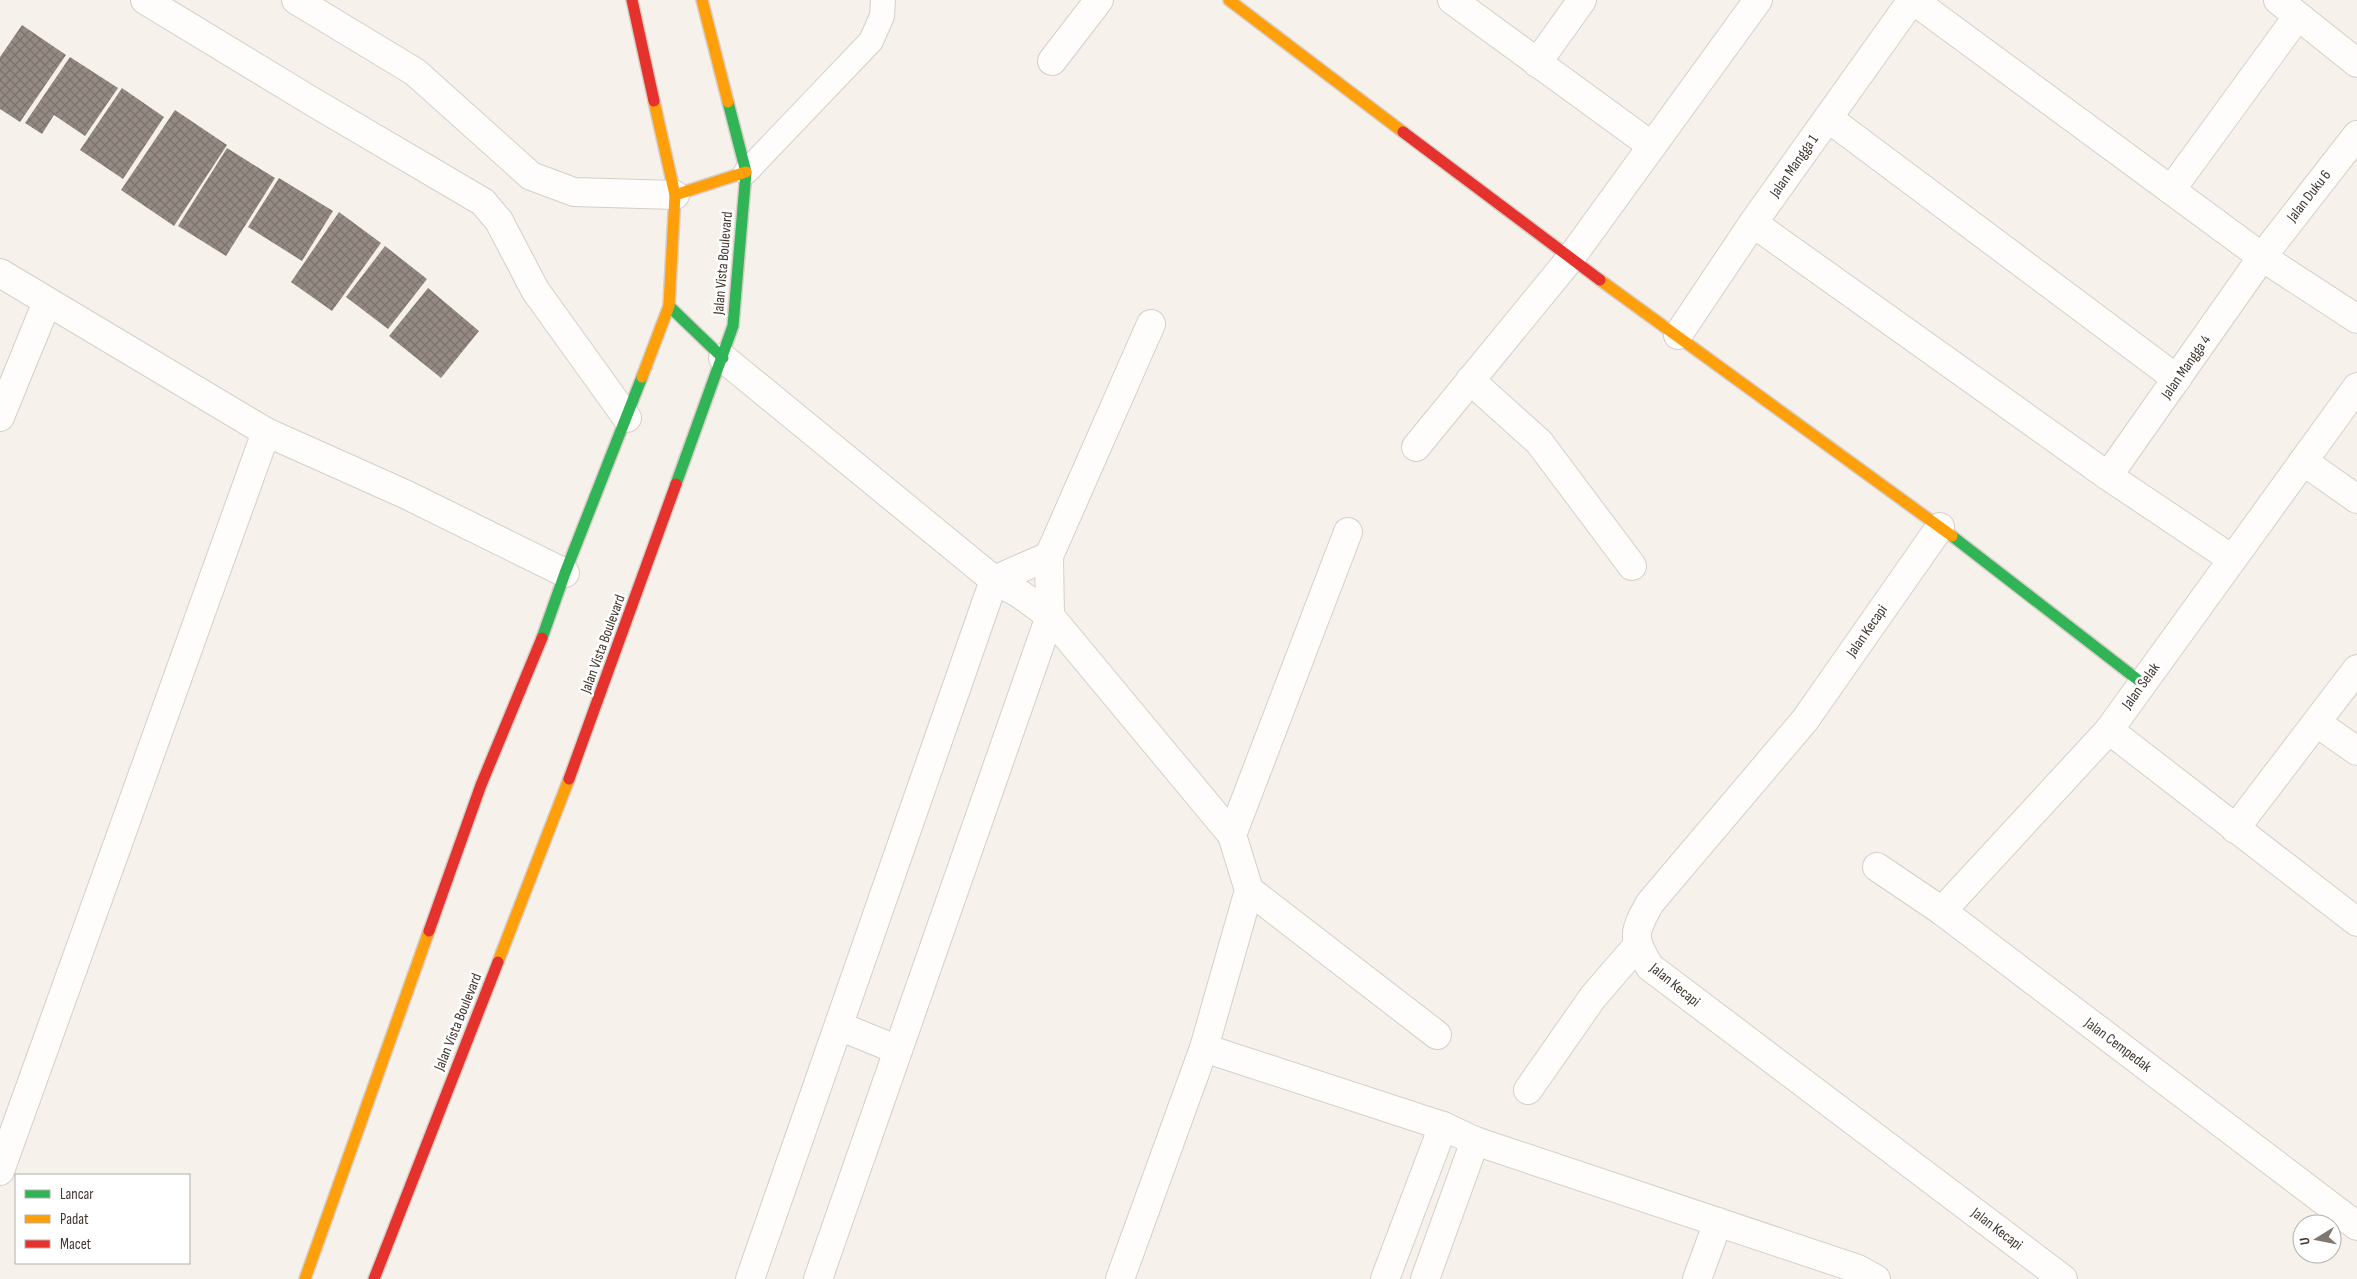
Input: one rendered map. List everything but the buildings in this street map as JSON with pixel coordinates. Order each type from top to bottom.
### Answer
[{"type":"street","points":[[145,0],[483,202],[499,221],[535,290],[627,418]]},
{"type":"street","points":[[296,0],[416,72],[531,176],[574,192],[675,195],[746,172]]},
{"type":"street","points":[[305,1279],[481,785],[550,619],[565,573],[627,418],[669,306],[675,195],[632,0]]},
{"type":"street","name":"Jalan Vista Boulevard","points":[[374,1279],[557,812],[733,326],[746,172],[702,0]]},
{"type":"street","points":[[1052,61],[1099,0]]},
{"type":"street","points":[[1452,0],[1652,146]]},
{"type":"street","points":[[1536,63],[1582,0]]},
{"type":"street","points":[[1416,448],[1570,259],[1758,0]]},
{"type":"street","points":[[1912,0],[2262,257],[2357,319]]},
{"type":"street","name":"Jalan Mangga 1","points":[[1678,334],[1753,223],[1912,0]]},
{"type":"street","points":[[1243,4],[1570,259],[1678,334],[1940,526],[2142,683]]},
{"type":"street","points":[[2171,190],[2288,8],[2357,62]]},
{"type":"street","points":[[1828,118],[2178,379]]},
{"type":"street","name":"Jalan Duku 6","points":[[2262,257],[2357,135]]},
{"type":"street","points":[[1753,223],[2108,476],[2232,559]]},
{"type":"street","name":"Jalan Mangga 4","points":[[2108,476],[2262,257]]},
{"type":"street","points":[[0,273],[266,432],[407,495],[565,573]]},
{"type":"street","points":[[0,417],[47,302]]},
{"type":"street","points":[[669,306],[723,358],[994,580],[1020,594],[1050,616],[1232,835],[1250,890],[1437,1035]]},
{"type":"street","points":[[818,1279],[1050,616],[1049,556],[1151,324]]},
{"type":"street","points":[[1470,380],[1539,442],[1632,566]]},
{"type":"street","name":"Jalan Selak","points":[[1942,911],[2109,730],[2357,387]]},
{"type":"street","points":[[0,1171],[266,432]]},
{"type":"street","points":[[2303,461],[2357,498]]},
{"type":"street","name":"Jalan Kecapi","points":[[1940,526],[1805,720],[1650,904],[1638,924],[1637,946],[1650,967],[2063,1279]]},
{"type":"street","points":[[1232,835],[1348,532]]},
{"type":"street","points":[[750,1279],[994,580],[1049,556]]},
{"type":"street","points":[[2235,829],[2357,669]]},
{"type":"street","points":[[2317,722],[2357,752]]},
{"type":"street","points":[[2109,730],[2357,922]]},
{"type":"street","name":"Jalan Cempedak","points":[[1877,867],[1942,911],[2357,1226]]},
{"type":"street","points":[[1120,1279],[1204,1048],[1250,890]]},
{"type":"street","points":[[1528,1090],[1593,997],[1637,946]]},
{"type":"street","points":[[839,1026],[898,1050]]},
{"type":"street","points":[[1204,1048],[1442,1126],[1475,1141],[1858,1269],[1876,1279]]},
{"type":"street","points":[[1385,1279],[1442,1126]]},
{"type":"street","points":[[1425,1279],[1475,1141]]},
{"type":"street","points":[[1697,1279],[1718,1222]]},
{"type":"lane","points":[[746,172],[871,41],[882,16],[882,0]]},
{"type":"traffic: fast","points":[[676,484],[733,326],[746,172],[728,102]]},
{"type":"traffic: fast","points":[[669,306],[723,358]]},
{"type":"traffic: fast","points":[[542,638],[565,573],[642,377]]},
{"type":"traffic: fast","points":[[1952,536],[2142,683]]},
{"type":"traffic: slow","points":[[702,0],[728,102]]},
{"type":"traffic: slow","points":[[1229,0],[1403,132]]},
{"type":"traffic: slow","points":[[642,377],[669,306],[675,195],[654,101]]},
{"type":"traffic: slow","points":[[675,195],[746,172]]},
{"type":"traffic: slow","points":[[1600,280],[1952,536]]},
{"type":"traffic: slow","points":[[498,962],[569,779]]},
{"type":"traffic: slow","points":[[305,1279],[429,931]]},
{"type":"traffic: jam","points":[[632,0],[654,101]]},
{"type":"traffic: jam","points":[[1403,132],[1600,280]]},
{"type":"traffic: jam","points":[[569,779],[676,484]]},
{"type":"traffic: jam","points":[[429,931],[481,785],[542,638]]},
{"type":"traffic: jam","points":[[374,1279],[498,962]]}]
